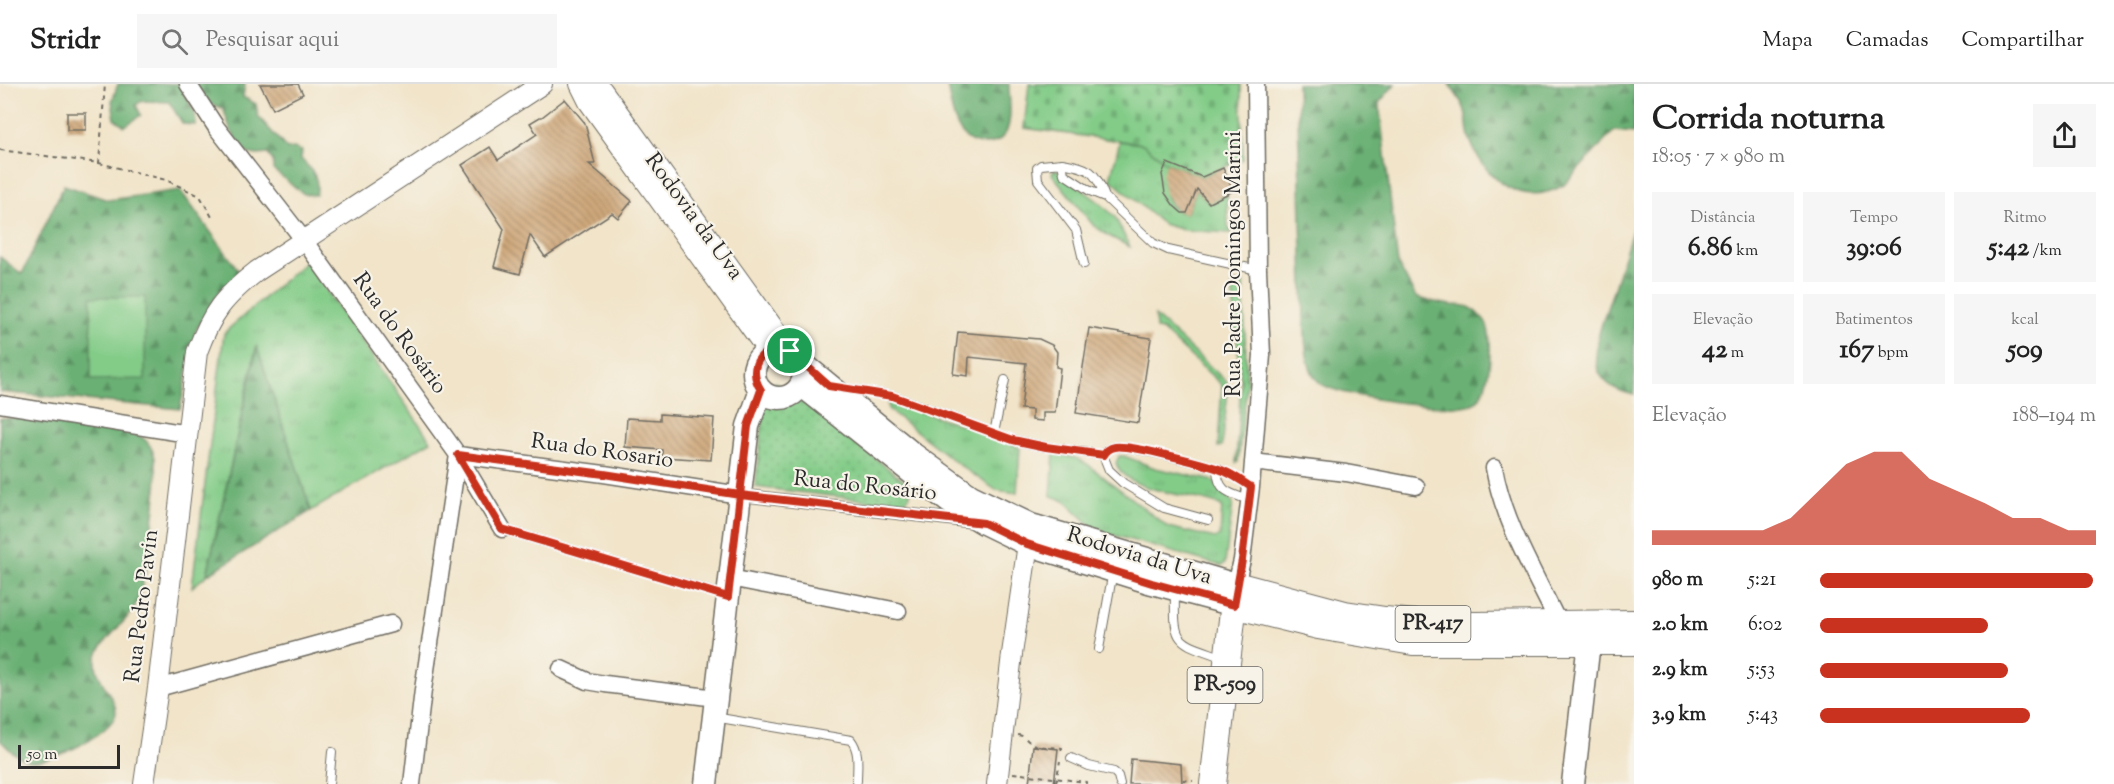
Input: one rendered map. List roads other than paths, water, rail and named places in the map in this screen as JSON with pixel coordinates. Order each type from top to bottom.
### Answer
[{"type":"main road","points":[[787,355],[804,378],[801,385],[796,391],[782,398],[767,395],[761,390],[754,376],[757,361],[787,355]]},
{"type":"main road","name":"Rodovia da Uva","points":[[787,355],[913,454],[971,496],[1029,534],[1113,570],[1175,589],[1235,595],[1385,620],[1425,624],[1559,624],[1634,642]]},
{"type":"main road","name":"Rodovia da Uva","points":[[801,385],[948,501],[984,523],[1029,534],[1235,595],[1318,626],[1413,642],[1590,633],[1634,623]]},
{"type":"main road","points":[[706,784],[748,426],[761,390]]},
{"type":"main road","name":"PR-509","points":[[1213,784],[1235,595]]},
{"type":"main road","points":[[1573,784],[1590,633]]},
{"type":"street","name":"Rua do Rosário","points":[[188,84],[216,128],[303,239],[458,455],[502,529]]},
{"type":"street","name":"Rua Pedro Pavin","points":[[144,784],[158,688],[197,352],[208,324],[222,301],[233,290],[303,239],[542,84]]},
{"type":"street","name":"Rodovia da Uva","points":[[580,84],[589,102],[787,355]]},
{"type":"street","name":"Rodovia da Uva","points":[[595,84],[602,90],[787,355]]},
{"type":"street","name":"Rua Padre Domingos Marini","points":[[1235,595],[1242,560],[1250,493],[1262,355],[1258,270],[1256,84]]},
{"type":"street","points":[[0,404],[188,434]]},
{"type":"street","points":[[412,784],[423,690],[458,455]]},
{"type":"street","name":"Rua do Rosario","points":[[458,455],[740,495]]},
{"type":"street","points":[[1253,462],[1346,473],[1416,486]]},
{"type":"street","points":[[1494,468],[1498,491],[1506,513],[1559,624]]},
{"type":"street","name":"Rua do Rosário","points":[[740,495],[984,523]]},
{"type":"street","points":[[998,778],[1029,534]]},
{"type":"street","points":[[729,587],[898,610]]},
{"type":"street","points":[[158,688],[391,624]]},
{"type":"street","points":[[561,669],[587,681],[715,707]]},
{"type":"lane","points":[[1062,163],[1064,174],[1090,190],[1105,196],[1153,243],[1168,250],[1258,270]]},
{"type":"lane","points":[[1084,264],[1076,230],[1038,180],[1037,168],[1041,165],[1062,163],[1092,172],[1098,178],[1105,196]]},
{"type":"lane","points":[[994,433],[1005,380]]},
{"type":"lane","points":[[829,386],[892,396],[1013,440],[1104,455]]},
{"type":"lane","points":[[1104,455],[1115,447],[1129,448],[1217,469],[1226,472],[1250,493]]},
{"type":"lane","points":[[1104,455],[1109,470],[1123,483],[1164,508],[1208,520]]},
{"type":"lane","points":[[1217,469],[1218,480],[1227,492],[1250,493]]},
{"type":"lane","points":[[502,529],[729,587]]},
{"type":"lane","points":[[1100,649],[1113,570]]},
{"type":"lane","points":[[1175,589],[1174,618],[1177,635],[1184,644],[1228,659]]},
{"type":"lane","points":[[715,707],[850,740],[857,754],[857,782]]},
{"type":"lane","points":[[329,784],[332,752]]},
{"type":"lane","points":[[1071,758],[1089,766],[1114,772],[1120,784]]}]
